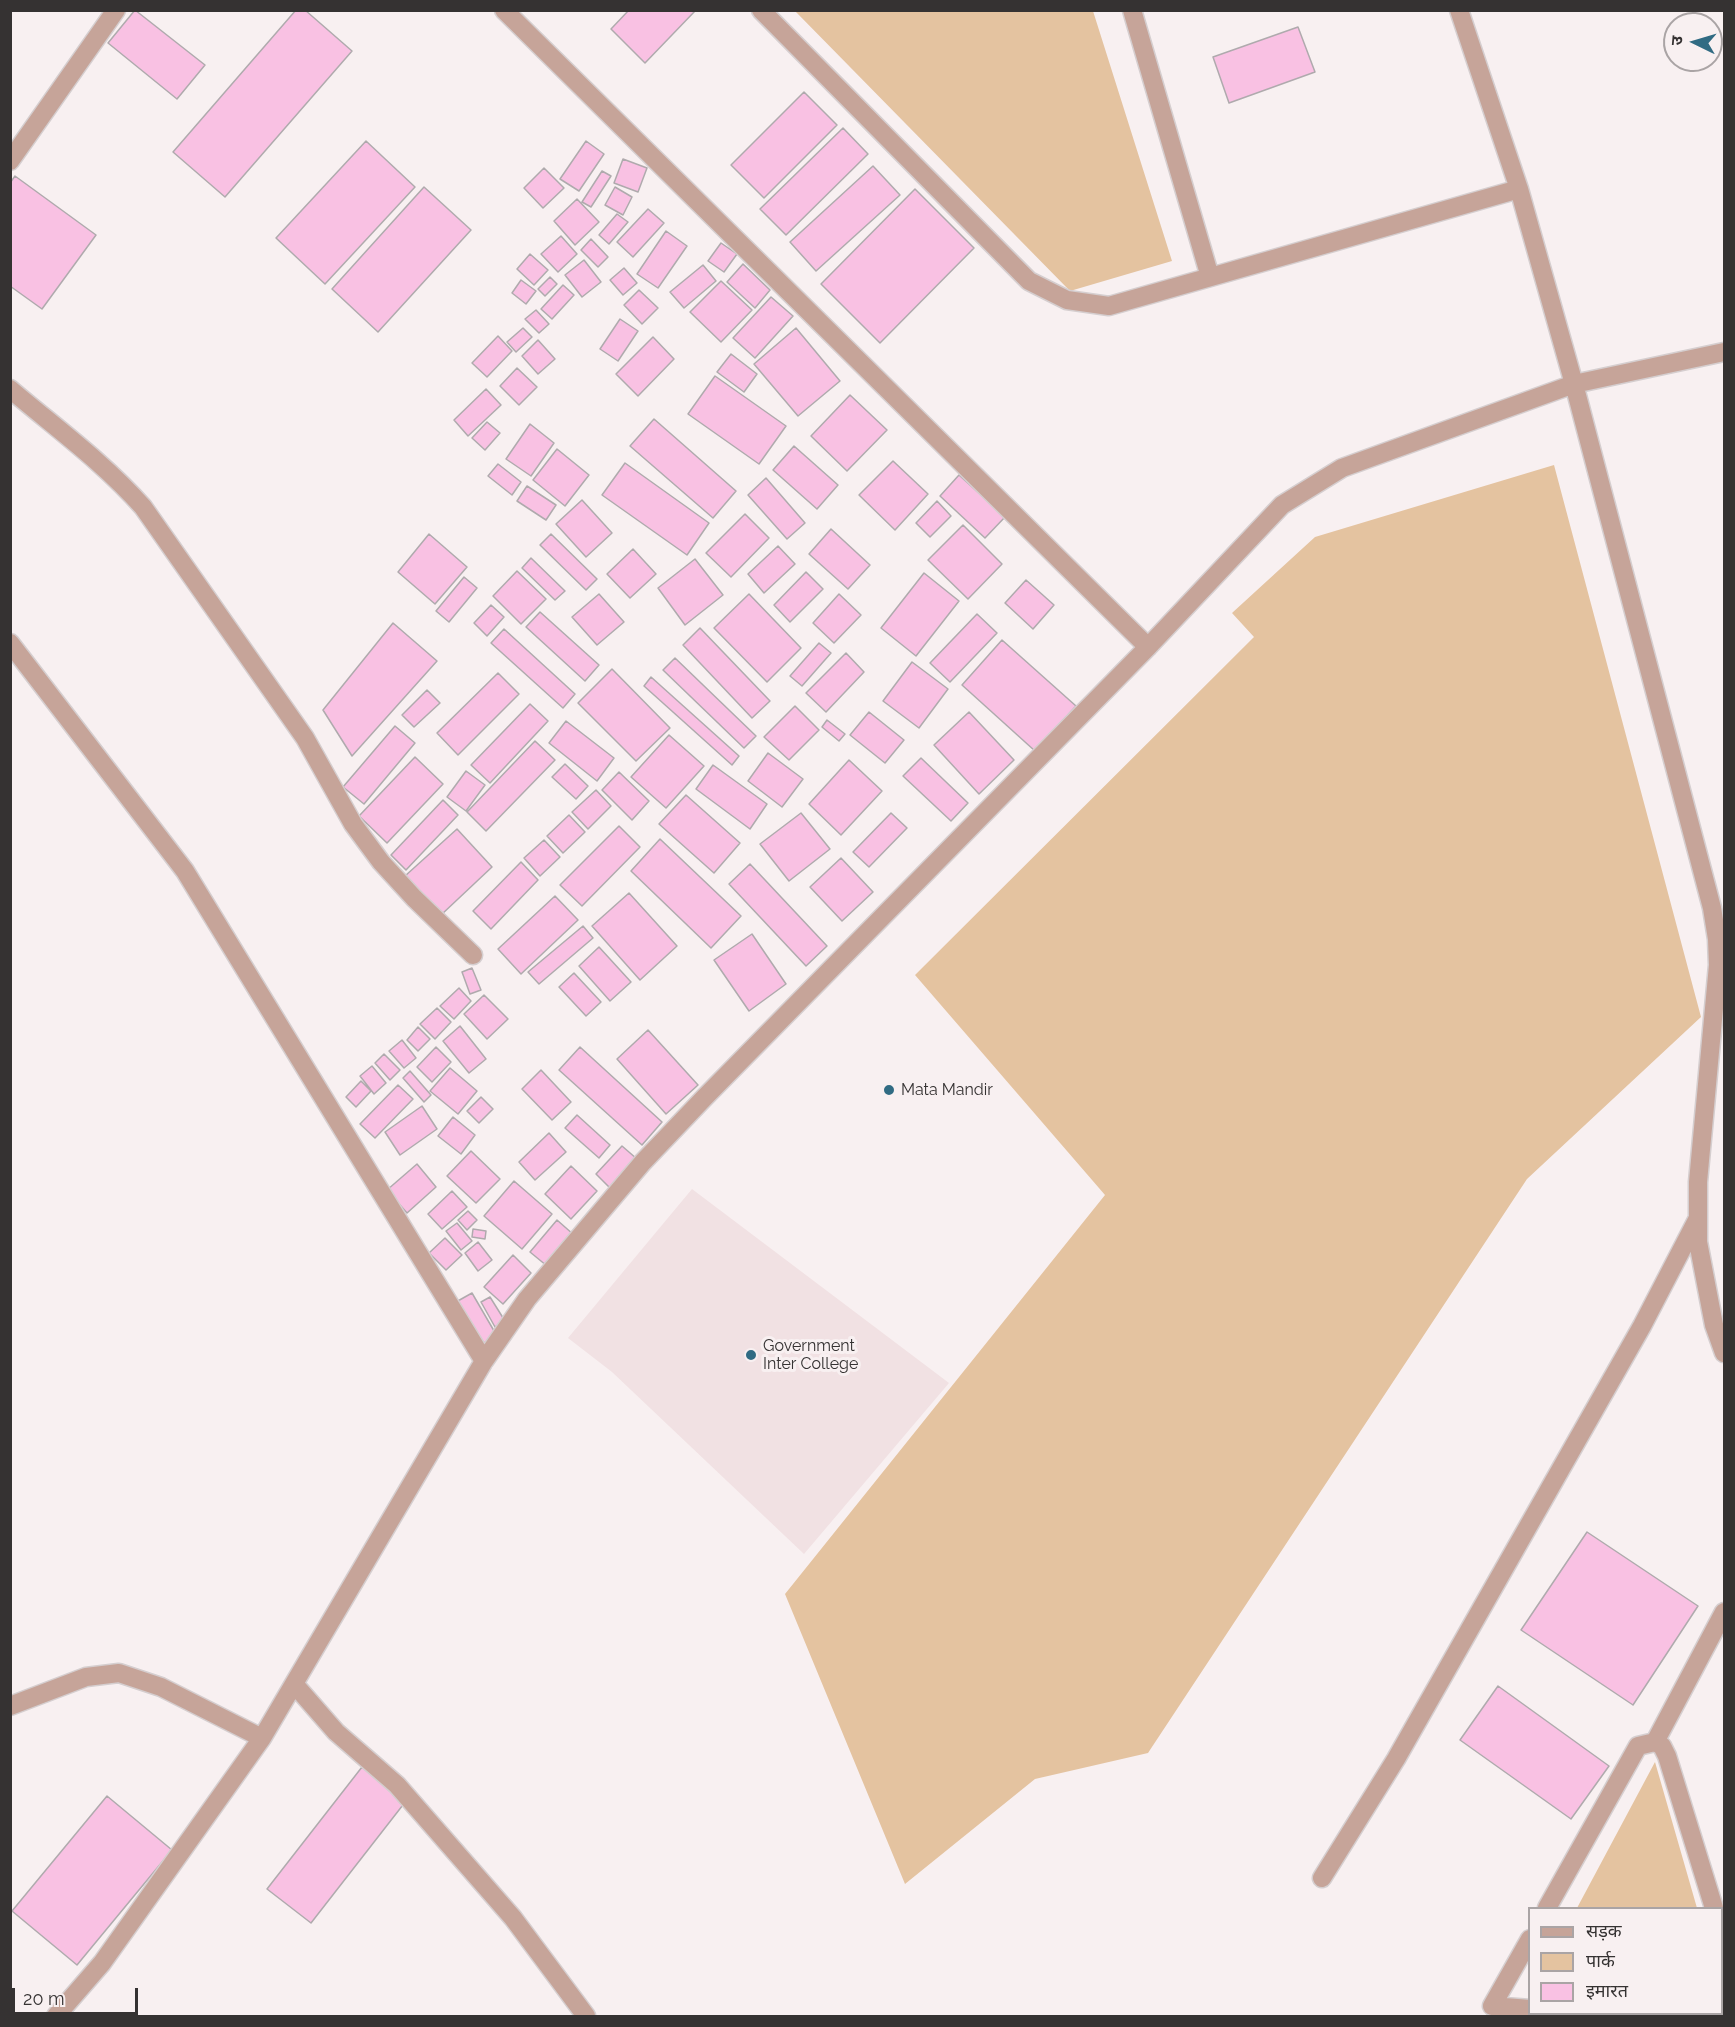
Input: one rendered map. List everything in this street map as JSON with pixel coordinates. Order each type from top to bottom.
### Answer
[{"type":"street","points":[[10,161],[116,10]]},
{"type":"street","points":[[504,10],[1148,646]]},
{"type":"street","points":[[761,10],[1029,282],[1067,300],[1109,306],[1519,189]]},
{"type":"street","points":[[1132,10],[1210,277]]},
{"type":"street","points":[[1459,10],[1519,189],[1574,384],[1712,908],[1718,965],[1698,1182],[1698,1242],[1714,1325],[1725,1353]]},
{"type":"street","points":[[56,2016],[102,1963],[262,1737],[295,1685],[484,1361],[527,1299],[643,1162],[1148,646],[1282,505],[1342,468],[1574,384],[1725,352]]},
{"type":"street","points":[[10,389],[73,439],[119,480],[143,507],[305,738],[353,824],[381,862],[414,898],[473,954]]},
{"type":"street","points":[[10,643],[185,871],[484,1361]]},
{"type":"street","points":[[1322,1878],[1396,1759],[1642,1326],[1698,1218]]},
{"type":"street","points":[[1655,1742],[1724,1612]]},
{"type":"street","points":[[10,1706],[86,1677],[119,1673],[161,1687],[262,1737]]},
{"type":"street","points":[[295,1685],[336,1732],[397,1785],[513,1918],[586,2016]]},
{"type":"street","points":[[1548,1907],[1638,1746],[1655,1742],[1662,1746],[1667,1756],[1714,1907]]},
{"type":"street","points":[[1528,1943],[1492,2006],[1528,2009]]},
{"type":"shaded area","name":"Government Inter College","points":[[692,1189],[949,1383],[804,1554],[612,1372],[568,1338]]},
{"type":"green space","points":[[795,11],[1093,11],[1172,261],[1070,291]]},
{"type":"green space","points":[[1554,465],[1701,1017],[1527,1179],[1148,1753],[1035,1779],[905,1884],[785,1594],[1105,1195],[915,975],[1254,637],[1232,613],[1315,537]]},
{"type":"green space","points":[[1655,1762],[1697,1907],[1578,1907]]},
{"type":"building","points":[[135,10],[205,65],[177,99],[108,43]]},
{"type":"building","points":[[296,10],[305,10],[352,51],[225,197],[173,152]]},
{"type":"building","points":[[629,10],[696,10],[645,63],[611,29]]},
{"type":"building","points":[[1298,27],[1315,72],[1229,103],[1213,57]]},
{"type":"building","points":[[804,92],[837,125],[764,198],[731,165]]},
{"type":"building","points":[[843,128],[868,154],[786,235],[760,209]]},
{"type":"building","points":[[366,141],[415,187],[325,284],[276,238]]},
{"type":"building","points":[[586,141],[604,154],[579,191],[560,179]]},
{"type":"building","points":[[623,159],[647,168],[638,192],[614,183]]},
{"type":"building","points":[[873,166],[900,195],[816,271],[790,242]]},
{"type":"building","points":[[544,168],[564,188],[543,208],[524,188]]},
{"type":"building","points":[[602,171],[611,176],[591,207],[582,202]]},
{"type":"building","points":[[15,176],[96,235],[42,309],[10,286],[10,183]]},
{"type":"building","points":[[424,187],[471,230],[378,332],[332,289]]},
{"type":"building","points":[[615,187],[632,197],[623,215],[605,205]]},
{"type":"building","points":[[915,189],[974,248],[880,343],[821,284]]},
{"type":"building","points":[[577,199],[599,222],[575,245],[554,221]]},
{"type":"building","points":[[648,209],[664,223],[633,257],[617,242]]},
{"type":"building","points":[[617,214],[628,222],[609,244],[599,235]]},
{"type":"building","points":[[666,231],[687,246],[658,288],[637,274]]},
{"type":"building","points":[[561,236],[577,254],[558,272],[541,254]]},
{"type":"building","points":[[591,239],[608,257],[598,267],[581,250]]},
{"type":"building","points":[[721,243],[737,254],[724,272],[708,261]]},
{"type":"building","points":[[530,254],[548,270],[534,285],[517,269]]},
{"type":"building","points":[[584,260],[601,282],[582,297],[565,275]]},
{"type":"building","points":[[743,264],[770,290],[755,308],[727,282]]},
{"type":"building","points":[[703,265],[716,281],[684,308],[670,292]]},
{"type":"building","points":[[624,268],[637,283],[623,295],[610,280]]},
{"type":"building","points":[[550,277],[557,284],[545,296],[538,289]]},
{"type":"building","points":[[521,280],[536,291],[526,304],[512,293]]},
{"type":"building","points":[[721,281],[752,310],[721,342],[690,312]]},
{"type":"building","points":[[563,285],[574,295],[552,319],[541,309]]},
{"type":"building","points":[[639,290],[658,308],[642,324],[624,305]]},
{"type":"building","points":[[771,297],[793,316],[755,358],[733,338]]},
{"type":"building","points":[[536,310],[549,324],[539,333],[525,319]]},
{"type":"building","points":[[620,319],[638,331],[618,361],[600,349]]},
{"type":"building","points":[[523,328],[532,337],[516,352],[507,342]]},
{"type":"building","points":[[796,328],[840,381],[798,416],[754,364]]},
{"type":"building","points":[[498,336],[512,351],[487,377],[472,363]]},
{"type":"building","points":[[653,337],[674,359],[638,396],[616,374]]},
{"type":"building","points":[[538,340],[555,359],[538,374],[522,356]]},
{"type":"building","points":[[731,354],[757,374],[744,392],[717,372]]},
{"type":"building","points":[[517,368],[537,387],[519,405],[500,386]]},
{"type":"building","points":[[715,376],[786,426],[759,464],[688,414]]},
{"type":"building","points":[[486,389],[501,405],[468,436],[454,420]]},
{"type":"building","points":[[850,395],[887,430],[847,471],[811,436]]},
{"type":"building","points":[[654,419],[736,491],[713,518],[630,446]]},
{"type":"building","points":[[487,422],[500,433],[485,450],[472,438]]},
{"type":"building","points":[[530,424],[554,443],[531,476],[506,459]]},
{"type":"building","points":[[794,446],[838,485],[817,509],[773,470]]},
{"type":"building","points":[[557,449],[589,475],[565,506],[533,480]]},
{"type":"building","points":[[893,461],[928,494],[895,530],[859,495]]},
{"type":"building","points":[[625,463],[709,523],[687,555],[602,495]]},
{"type":"building","points":[[498,464],[521,482],[512,495],[488,476]]},
{"type":"building","points":[[959,475],[1005,517],[985,538],[940,496]]},
{"type":"building","points":[[766,478],[805,523],[787,539],[748,495]]},
{"type":"building","points":[[527,486],[556,505],[546,520],[517,501]]},
{"type":"building","points":[[582,500],[612,533],[586,557],[556,524]]},
{"type":"building","points":[[937,501],[951,516],[930,537],[916,523]]},
{"type":"building","points":[[745,514],[769,538],[731,577],[706,553]]},
{"type":"building","points":[[963,525],[1002,564],[968,599],[928,560]]},
{"type":"building","points":[[831,529],[870,565],[848,589],[809,554]]},
{"type":"building","points":[[429,534],[467,567],[435,604],[398,572]]},
{"type":"building","points":[[551,534],[597,579],[586,590],[540,545]]},
{"type":"building","points":[[778,546],[795,564],[764,593],[748,574]]},
{"type":"building","points":[[633,549],[656,574],[630,598],[607,574]]},
{"type":"building","points":[[531,558],[565,591],[555,600],[522,568]]},
{"type":"building","points":[[695,559],[723,595],[685,625],[658,588]]},
{"type":"building","points":[[517,571],[546,599],[521,624],[493,596]]},
{"type":"building","points":[[806,572],[823,589],[790,622],[774,605]]},
{"type":"building","points":[[924,573],[959,601],[916,656],[881,628]]},
{"type":"building","points":[[464,577],[477,588],[449,622],[436,611]]},
{"type":"building","points":[[1026,580],[1054,605],[1033,629],[1005,603]]},
{"type":"building","points":[[599,594],[624,622],[597,645],[572,617]]},
{"type":"building","points":[[749,594],[801,648],[767,682],[714,628]]},
{"type":"building","points":[[839,594],[861,615],[834,643],[813,623]]},
{"type":"building","points":[[491,605],[504,617],[487,636],[474,623]]},
{"type":"building","points":[[540,612],[599,665],[585,681],[526,627]]},
{"type":"building","points":[[977,614],[997,633],[950,682],[930,663]]},
{"type":"building","points":[[393,623],[437,661],[352,756],[323,710]]},
{"type":"building","points":[[700,628],[770,701],[752,718],[683,645]]},
{"type":"building","points":[[504,629],[575,694],[563,708],[491,643]]},
{"type":"building","points":[[1002,640],[1076,706],[1035,751],[962,685]]},
{"type":"building","points":[[819,643],[831,653],[802,686],[790,676]]},
{"type":"building","points":[[846,653],[864,672],[826,712],[806,693]]},
{"type":"building","points":[[675,658],[756,736],[744,748],[663,670]]},
{"type":"building","points":[[912,662],[948,689],[919,728],[883,701]]},
{"type":"building","points":[[612,669],[670,728],[636,761],[578,703]]},
{"type":"building","points":[[498,673],[519,694],[458,755],[437,733]]},
{"type":"building","points":[[651,677],[739,756],[732,765],[644,686]]},
{"type":"building","points":[[427,690],[440,703],[414,727],[402,715]]},
{"type":"building","points":[[530,704],[548,721],[490,783],[471,765]]},
{"type":"building","points":[[795,706],[819,730],[789,760],[764,737]]},
{"type":"building","points":[[869,712],[904,740],[885,763],[850,735]]},
{"type":"building","points":[[969,712],[1014,760],[979,794],[934,745]]},
{"type":"building","points":[[827,720],[845,734],[839,741],[822,727]]},
{"type":"building","points":[[566,721],[614,758],[597,781],[549,743]]},
{"type":"building","points":[[395,726],[415,743],[364,804],[343,787]]},
{"type":"building","points":[[669,735],[704,766],[666,808],[631,777]]},
{"type":"building","points":[[535,741],[555,760],[486,831],[467,812]]},
{"type":"building","points":[[768,753],[803,779],[782,807],[748,781]]},
{"type":"building","points":[[415,757],[443,784],[387,843],[359,816]]},
{"type":"building","points":[[921,758],[968,803],[951,821],[903,776]]},
{"type":"building","points":[[849,760],[882,791],[841,835],[809,804]]},
{"type":"building","points":[[565,764],[588,786],[576,799],[552,777]]},
{"type":"building","points":[[713,765],[767,804],[750,829],[696,789]]},
{"type":"building","points":[[466,771],[485,785],[466,811],[447,797]]},
{"type":"building","points":[[619,772],[649,801],[632,820],[602,790]]},
{"type":"building","points":[[596,790],[611,806],[588,829],[572,812]]},
{"type":"building","points":[[686,795],[740,843],[714,873],[659,824]]},
{"type":"building","points":[[443,800],[458,815],[406,870],[391,855]]},
{"type":"building","points":[[801,813],[830,849],[789,881],[760,844]]},
{"type":"building","points":[[891,813],[907,828],[869,867],[853,852]]},
{"type":"building","points":[[569,815],[585,832],[563,853],[547,836]]},
{"type":"building","points":[[619,826],[640,847],[582,906],[560,885]]},
{"type":"building","points":[[457,829],[492,867],[441,915],[405,876]]},
{"type":"building","points":[[660,839],[741,916],[711,948],[631,871]]},
{"type":"building","points":[[544,840],[560,857],[540,876],[524,858]]},
{"type":"building","points":[[841,858],[873,892],[842,921],[810,887]]},
{"type":"building","points":[[521,862],[538,880],[491,929],[473,911]]},
{"type":"building","points":[[750,864],[827,946],[806,966],[729,884]]},
{"type":"building","points":[[629,893],[677,946],[640,980],[592,926]]},
{"type":"building","points":[[555,896],[578,920],[521,974],[498,949]]},
{"type":"building","points":[[583,926],[593,938],[539,984],[528,972]]},
{"type":"building","points":[[752,934],[786,984],[749,1011],[714,960]]},
{"type":"building","points":[[599,947],[631,982],[610,1001],[579,966]]},
{"type":"building","points":[[472,968],[481,990],[470,994],[462,972]]},
{"type":"building","points":[[574,973],[601,1002],[586,1016],[559,987]]},
{"type":"building","points":[[459,988],[471,1001],[454,1019],[440,1006]]},
{"type":"building","points":[[484,995],[508,1019],[487,1039],[464,1014]]},
{"type":"building","points":[[437,1008],[451,1022],[435,1039],[420,1024]]},
{"type":"building","points":[[460,1026],[486,1059],[469,1073],[443,1041]]},
{"type":"building","points":[[418,1027],[430,1039],[418,1051],[407,1040]]},
{"type":"building","points":[[648,1030],[698,1085],[666,1114],[617,1059]]},
{"type":"building","points":[[402,1040],[416,1058],[404,1068],[389,1051]]},
{"type":"building","points":[[436,1047],[451,1062],[432,1082],[417,1067]]},
{"type":"building","points":[[580,1047],[662,1122],[642,1145],[559,1070]]},
{"type":"building","points":[[384,1054],[400,1070],[390,1080],[375,1063]]},
{"type":"building","points":[[372,1066],[386,1083],[374,1094],[360,1076]]},
{"type":"building","points":[[450,1068],[477,1091],[458,1114],[430,1091]]},
{"type":"building","points":[[541,1070],[571,1102],[552,1120],[522,1089]]},
{"type":"building","points":[[410,1071],[431,1095],[424,1102],[403,1078]]},
{"type":"building","points":[[361,1081],[371,1091],[356,1107],[346,1097]]},
{"type":"building","points":[[398,1085],[413,1099],[375,1138],[360,1124]]},
{"type":"building","points":[[481,1097],[493,1109],[479,1123],[467,1111]]},
{"type":"building","points":[[422,1106],[437,1129],[400,1155],[385,1132]]},
{"type":"building","points":[[577,1115],[610,1145],[599,1158],[565,1128]]},
{"type":"building","points":[[453,1117],[475,1135],[461,1154],[438,1136]]},
{"type":"building","points":[[549,1133],[566,1152],[535,1180],[519,1162]]},
{"type":"building","points":[[622,1146],[637,1159],[610,1188],[596,1174]]},
{"type":"building","points":[[471,1151],[500,1179],[476,1203],[447,1176]]},
{"type":"building","points":[[417,1164],[436,1187],[407,1213],[387,1190]]},
{"type":"building","points":[[571,1166],[597,1191],[571,1219],[545,1194]]},
{"type":"building","points":[[514,1181],[552,1214],[522,1249],[484,1216]]},
{"type":"building","points":[[452,1191],[467,1207],[442,1229],[428,1214]]},
{"type":"building","points":[[468,1211],[477,1220],[467,1230],[458,1220]]},
{"type":"building","points":[[557,1220],[574,1235],[547,1266],[530,1252]]},
{"type":"building","points":[[457,1223],[472,1241],[461,1250],[446,1231]]},
{"type":"building","points":[[473,1229],[486,1231],[485,1239],[472,1237]]},
{"type":"building","points":[[445,1238],[462,1255],[446,1270],[429,1253]]},
{"type":"building","points":[[478,1242],[492,1260],[478,1271],[465,1253]]},
{"type":"building","points":[[513,1255],[531,1273],[503,1304],[484,1287]]},
{"type":"building","points":[[472,1293],[497,1336],[480,1345],[456,1302]]},
{"type":"building","points":[[490,1297],[505,1321],[495,1327],[481,1302]]},
{"type":"building","points":[[1587,1532],[1698,1606],[1633,1705],[1521,1630]]},
{"type":"building","points":[[1498,1686],[1609,1766],[1571,1819],[1460,1740]]},
{"type":"building","points":[[362,1767],[406,1801],[311,1923],[267,1889]]},
{"type":"building","points":[[107,1796],[172,1850],[77,1965],[12,1911]]},
{"type":"place","name":"Mata Mandir","points":[[889,1090]]},
{"type":"place","name":"Government Inter College","points":[[751,1355]]}]
